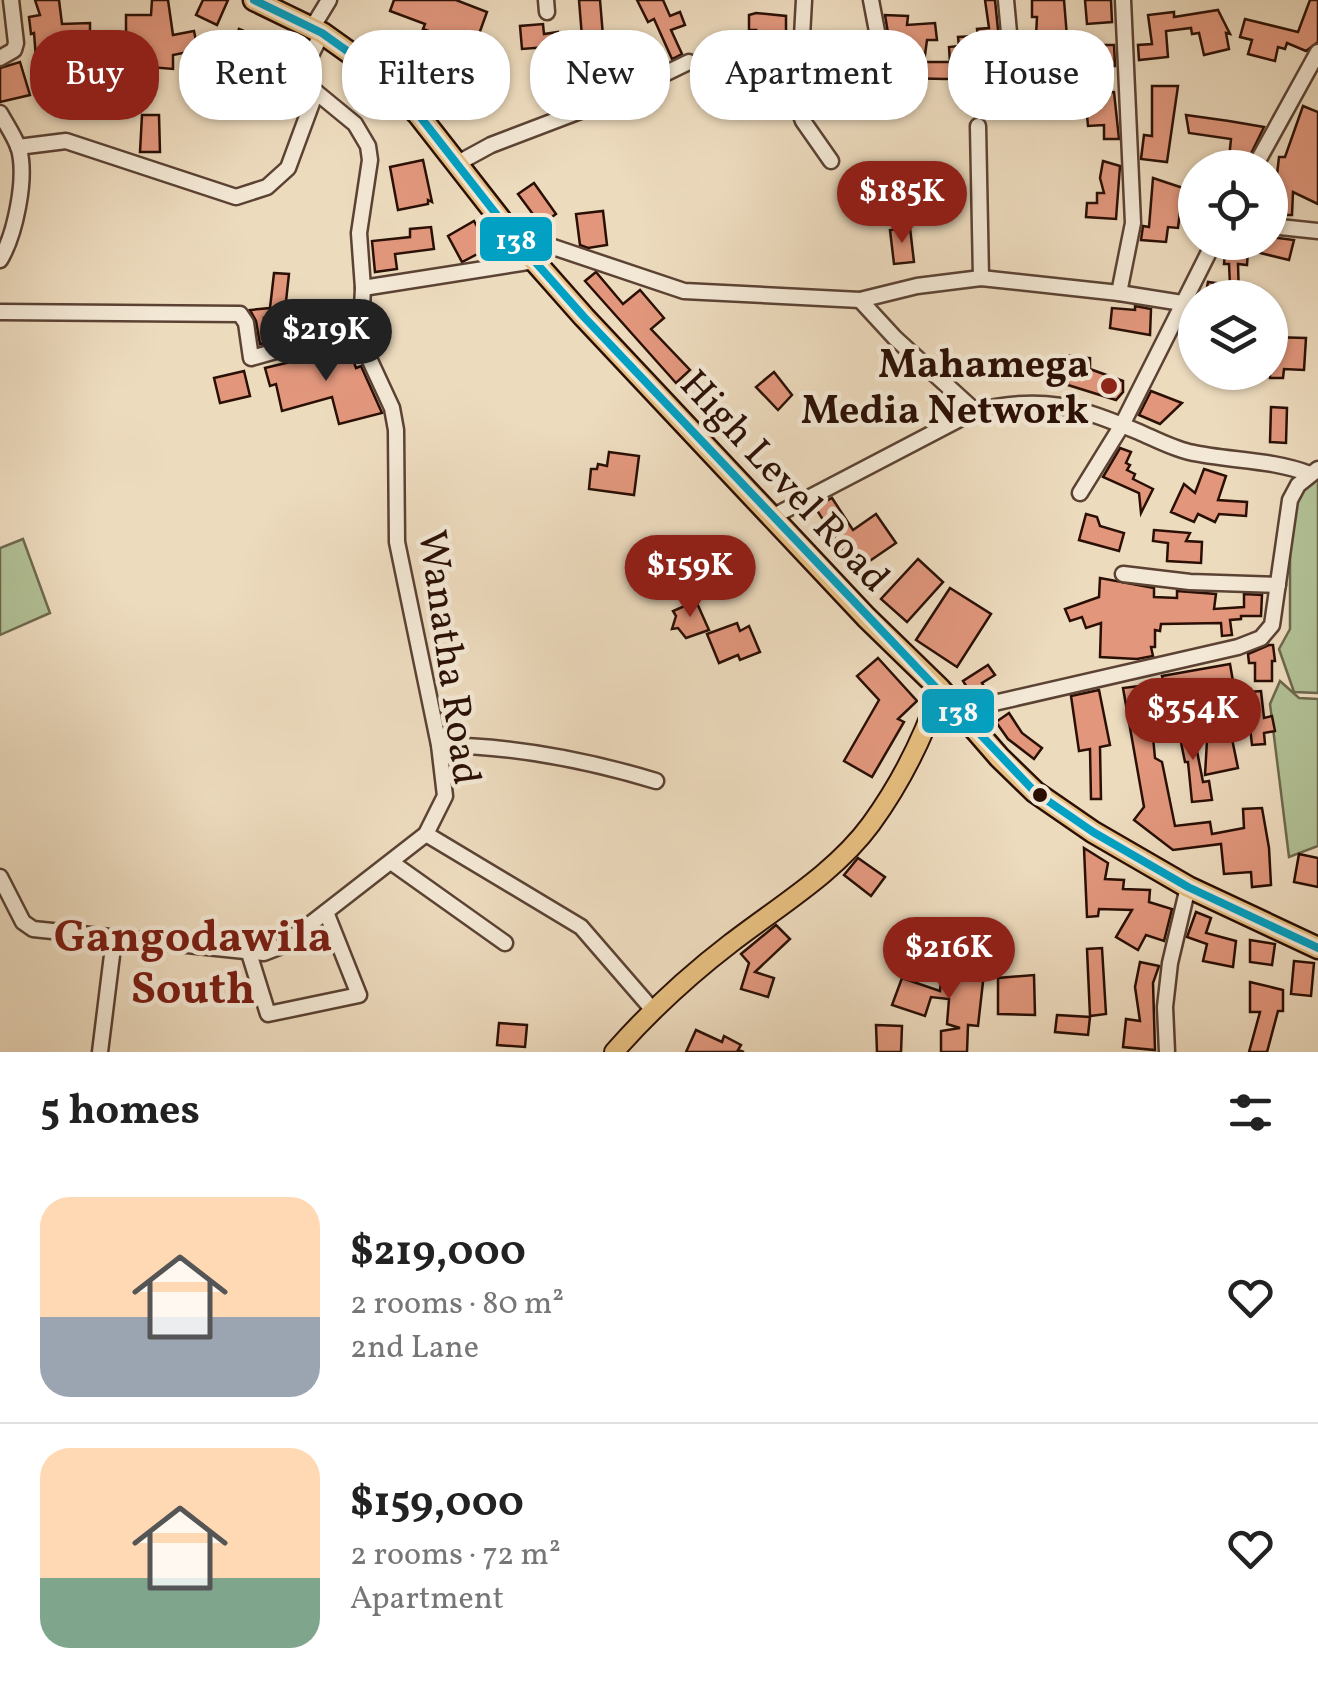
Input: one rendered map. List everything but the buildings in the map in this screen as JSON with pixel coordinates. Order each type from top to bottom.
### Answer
[{"type":"highway","name":"High Level Road","points":[[254,0],[317,30]]},
{"type":"highway","name":"High Level Road","points":[[322,34],[382,80],[418,114],[528,254],[1035,792],[1093,832],[1188,887],[1318,948]]},
{"type":"main road","points":[[614,1052],[652,1008],[828,870],[870,826],[925,731],[940,689]]},
{"type":"main road","points":[[925,731],[960,711]]},
{"type":"street","points":[[0,58],[14,50],[16,43],[10,0]]},
{"type":"street","points":[[317,30],[329,0]]},
{"type":"street","points":[[804,0],[798,108],[831,161]]},
{"type":"street","points":[[871,0],[877,30]]},
{"type":"street","points":[[1006,0],[1009,30]]},
{"type":"street","points":[[1118,292],[1134,224],[1123,0]]},
{"type":"street","points":[[1264,150],[1318,52]]},
{"type":"street","points":[[458,163],[491,145],[617,98],[688,62]]},
{"type":"street","name":"Wanatha Road","points":[[0,877],[23,922],[33,929],[264,953],[282,946],[426,834],[446,796],[440,745],[397,542],[396,430],[392,408],[367,354],[361,327],[359,233],[370,160],[368,146],[355,124],[322,97]]},
{"type":"street","points":[[0,113],[18,147],[21,162],[16,219],[0,260]]},
{"type":"street","points":[[18,147],[66,141],[236,197],[267,187],[288,168],[306,120]]},
{"type":"street","points":[[978,126],[981,278]]},
{"type":"street","points":[[1288,228],[1318,231]]},
{"type":"street","points":[[363,288],[553,248],[684,291],[860,300],[917,286],[981,278],[1178,302]]},
{"type":"street","points":[[860,300],[895,338],[975,411]]},
{"type":"street","points":[[1080,493],[1122,425],[1178,311]]},
{"type":"street","points":[[0,312],[240,314],[246,323],[251,358],[361,327]]},
{"type":"street","points":[[774,516],[975,411],[1008,404],[1040,402],[1074,407],[1186,452],[1314,472]]},
{"type":"street","points":[[960,711],[1261,638],[1272,625],[1290,500],[1298,485],[1314,472]]},
{"type":"street","points":[[1123,574],[1190,582],[1278,585]]},
{"type":"street","points":[[440,745],[599,764],[656,781]]},
{"type":"street","points":[[426,834],[581,927],[652,1008]]},
{"type":"street","points":[[391,862],[505,943]]},
{"type":"street","points":[[1168,1052],[1166,1007],[1170,964],[1188,887]]},
{"type":"street","points":[[248,953],[268,1014],[359,995],[326,912]]},
{"type":"street","points":[[100,1052],[114,940]]},
{"type":"green space","points":[[1318,469],[1318,693],[1294,692],[1279,649],[1290,629],[1290,500]]},
{"type":"green space","points":[[23,539],[50,613],[0,635],[0,548]]},
{"type":"green space","points":[[1280,681],[1299,698],[1318,699],[1318,846],[1289,857],[1270,704]]},
{"type":"transit line","name":"138","points":[[254,0],[322,33],[371,68],[418,114],[522,247],[584,317],[1035,792],[1093,832],[1188,887],[1318,948]]},
{"type":"place","name":"Mahamega Media Network","points":[[1109,386]]},
{"type":"district","name":"Gangodawila South","points":[[193,961]]}]
